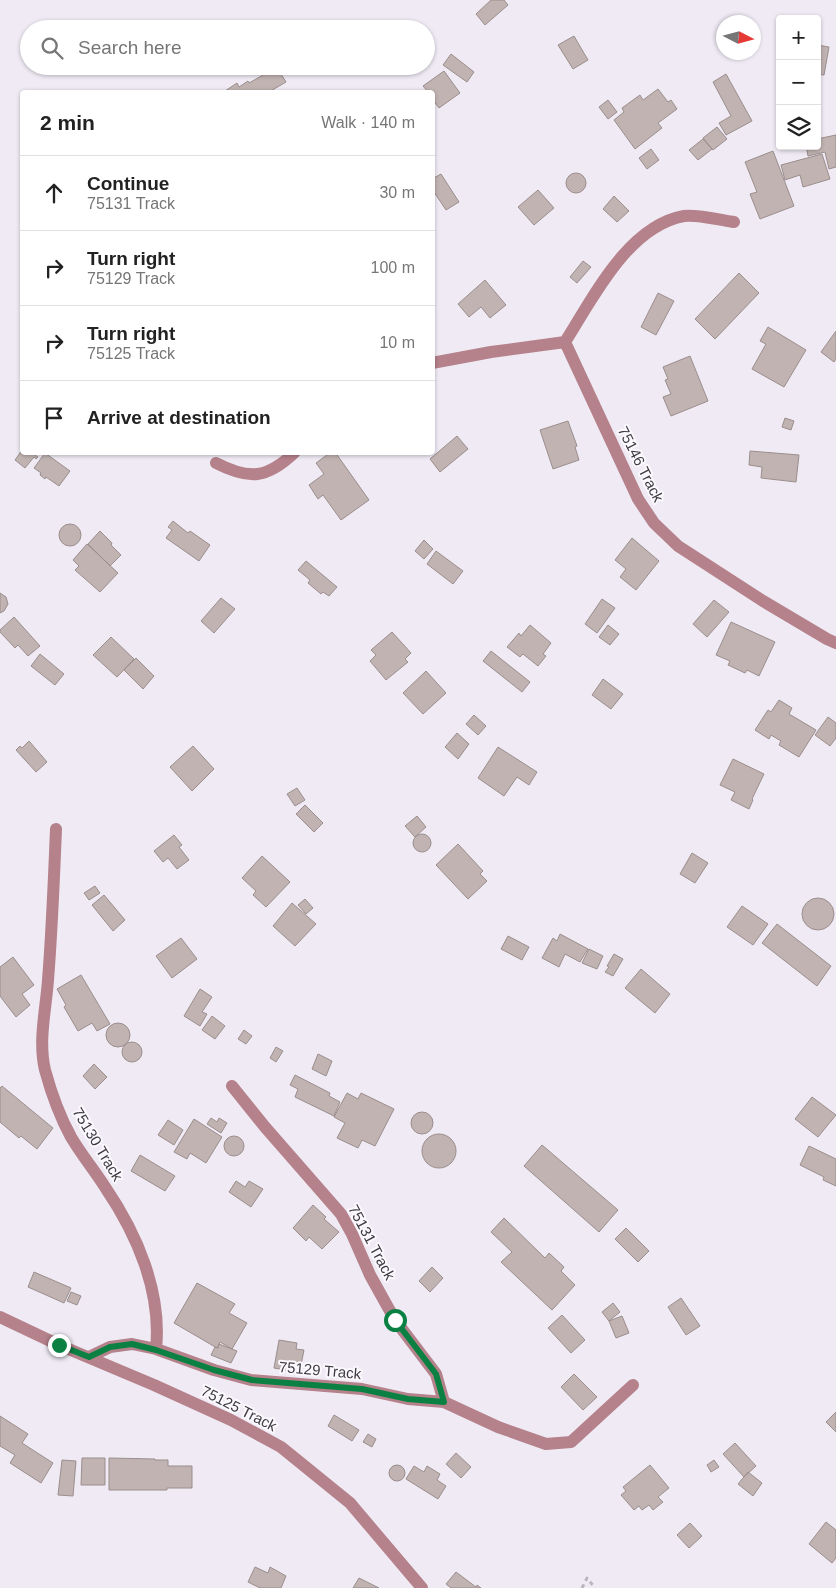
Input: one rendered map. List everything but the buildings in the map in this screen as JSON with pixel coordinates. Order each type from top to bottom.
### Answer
[{"type":"street","points":[[435,362],[491,352],[565,342],[612,269],[632,245],[656,226],[686,216],[734,222]]},
{"type":"street","name":"75146 Track","points":[[565,342],[638,499],[654,523],[685,551],[763,601],[836,643]]},
{"type":"street","points":[[216,463],[239,474],[252,476],[268,473],[292,455]]},
{"type":"street","name":"75130 Track","points":[[56,829],[52,913],[42,1040],[45,1069],[59,1110],[71,1137],[106,1187],[133,1234],[149,1279],[156,1313],[158,1335],[156,1350]]},
{"type":"street","name":"75131 Track","points":[[232,1086],[341,1214],[370,1275],[395,1320],[436,1374],[444,1402]]},
{"type":"street","name":"75125 Track","points":[[0,1317],[59,1345],[231,1420],[281,1447],[350,1503],[422,1588]]},
{"type":"street","name":"75129 Track","points":[[89,1357],[110,1347],[132,1344],[252,1380],[362,1389],[408,1399],[444,1402],[498,1427],[546,1444],[571,1442],[633,1385]]},
{"type":"path","points":[[582,1588],[587,1578],[595,1588]]},
{"type":"route","points":[[59,1345],[89,1357],[110,1347],[132,1344],[252,1380],[362,1389],[408,1399],[444,1402],[436,1374],[395,1320]]}]
